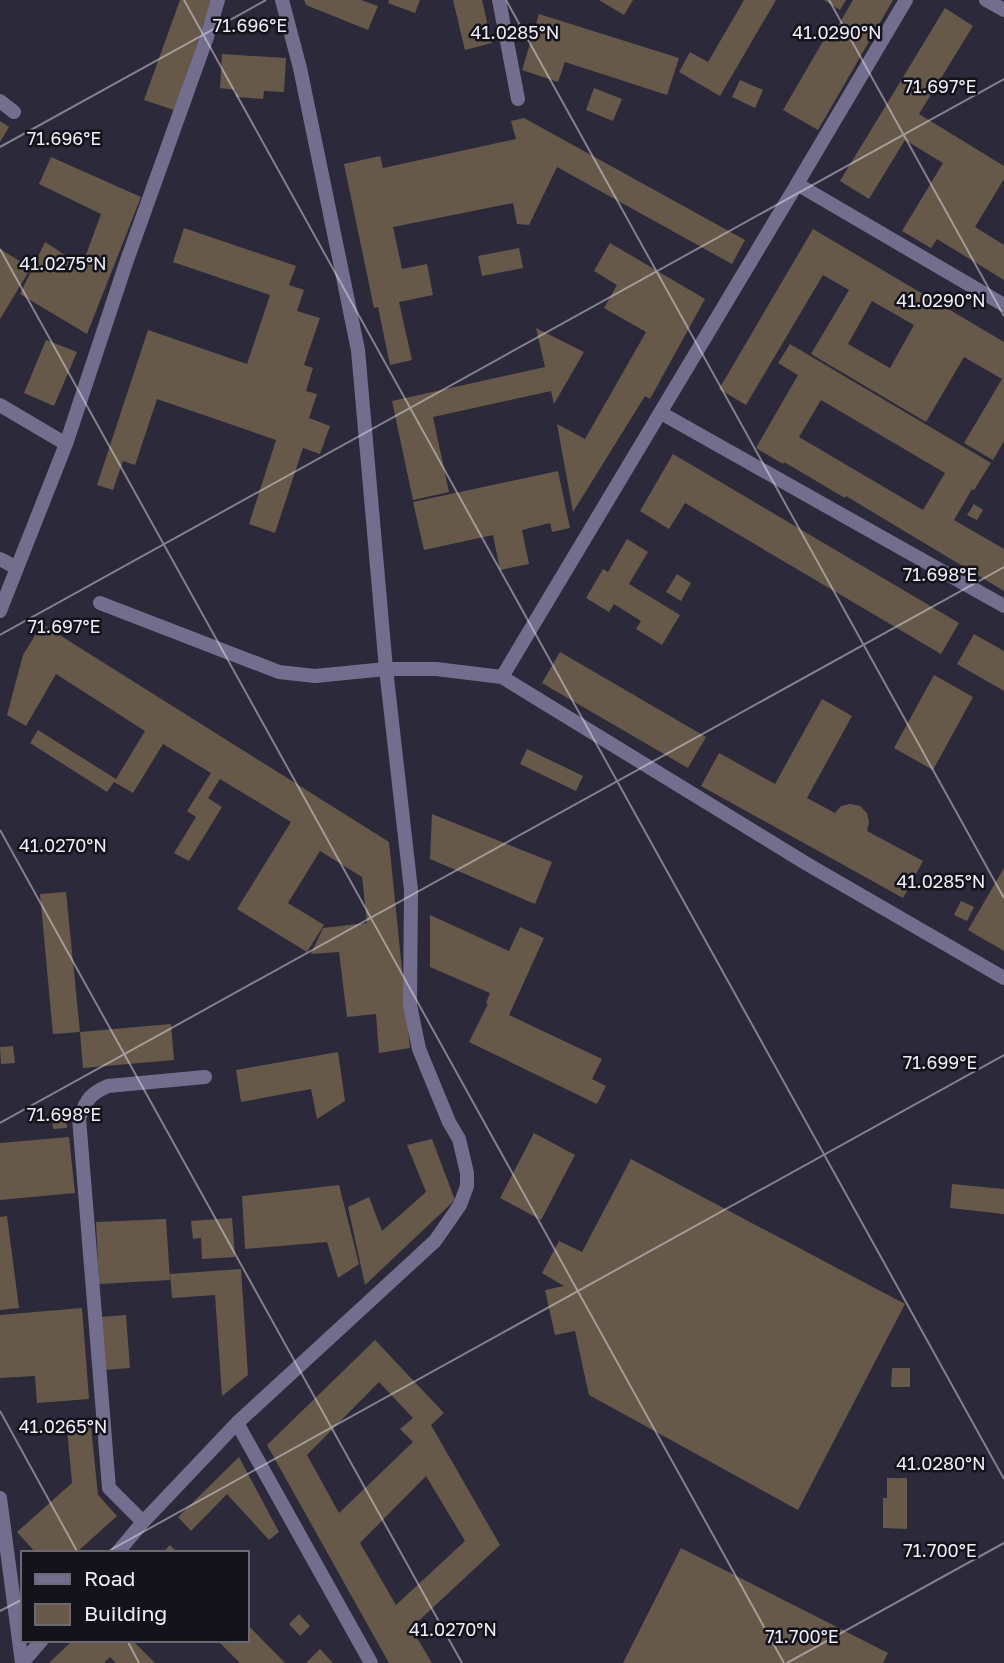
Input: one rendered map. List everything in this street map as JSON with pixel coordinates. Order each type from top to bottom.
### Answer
[{"type":"street","points":[[0,611],[66,444],[125,262],[219,0]]},
{"type":"street","points":[[119,1551],[237,1423],[435,1241],[460,1205],[467,1186],[467,1173],[458,1139],[419,1049],[410,1005],[411,890],[386,669],[358,351],[300,68],[282,0]]},
{"type":"street","points":[[499,0],[518,99]]},
{"type":"street","points":[[502,677],[906,0]]},
{"type":"street","points":[[986,0],[1004,10]]},
{"type":"street","points":[[0,101],[14,112]]},
{"type":"street","points":[[797,184],[1004,305]]},
{"type":"street","points":[[0,405],[66,444]]},
{"type":"street","points":[[661,413],[1004,606]]},
{"type":"street","points":[[0,559],[17,568]]},
{"type":"street","points":[[100,603],[279,672],[315,676],[386,669],[436,669],[502,677],[807,864],[1004,978]]},
{"type":"street","points":[[143,1522],[109,1488],[79,1118],[93,1092],[108,1086],[205,1077]]},
{"type":"street","points":[[237,1423],[371,1663]]},
{"type":"street","points":[[0,1498],[22,1663]]},
{"type":"street","points":[[22,1663],[40,1642]]},
{"type":"building","points":[[180,0],[212,0],[174,110],[144,100]]},
{"type":"building","points":[[304,0],[361,0],[378,6],[368,30],[306,5]]},
{"type":"building","points":[[389,0],[420,0],[415,13],[388,3]]},
{"type":"building","points":[[453,0],[482,0],[492,43],[465,50]]},
{"type":"building","points":[[599,0],[633,0],[624,15]]},
{"type":"building","points":[[744,0],[776,0],[720,96],[679,72],[690,52],[708,62]]},
{"type":"building","points":[[824,0],[846,0],[840,10]]},
{"type":"building","points":[[853,0],[893,0],[818,130],[783,110],[826,36],[831,38]]},
{"type":"building","points":[[945,8],[973,26],[919,114],[1004,166],[1004,179],[975,227],[1004,245],[1004,280],[937,239],[931,248],[902,231],[943,163],[905,140],[869,199],[840,181]]},
{"type":"building","points":[[539,14],[679,58],[667,95],[565,62],[558,82],[522,70]]},
{"type":"building","points":[[222,54],[286,58],[284,92],[264,91],[263,99],[236,97],[236,90],[220,88]]},
{"type":"building","points":[[740,80],[763,90],[755,108],[732,97]]},
{"type":"building","points":[[594,88],[622,99],[613,121],[586,110]]},
{"type":"building","points":[[524,118],[745,240],[732,264],[557,167],[529,225],[517,224],[513,203],[393,227],[402,269],[427,264],[433,295],[399,302],[412,360],[390,365],[378,307],[374,308],[344,164],[380,156],[383,168],[516,139],[511,121]]},
{"type":"building","points":[[0,121],[9,127],[0,142]]},
{"type":"building","points":[[51,157],[141,197],[87,334],[20,294],[45,242],[82,266],[101,214],[39,184]]},
{"type":"building","points":[[184,228],[296,266],[289,285],[304,290],[297,311],[320,318],[304,365],[313,368],[306,391],[317,394],[309,418],[330,426],[320,454],[303,448],[275,533],[249,524],[276,440],[157,399],[135,465],[123,461],[113,490],[97,485],[148,330],[247,364],[270,295],[173,262]]},
{"type":"building","points":[[813,229],[1004,342],[1004,441],[993,460],[964,443],[1002,379],[964,357],[926,422],[811,354],[849,290],[823,275],[746,405],[719,389]],"holes":[[[872,301],[914,325],[890,368],[848,344]]]},
{"type":"building","points":[[610,243],[705,299],[650,399],[645,396],[573,512],[557,424],[585,439],[646,332],[604,308],[617,285],[594,271]]},
{"type":"building","points":[[519,248],[523,268],[482,276],[478,256]]},
{"type":"building","points":[[0,249],[31,268],[0,319]]},
{"type":"building","points":[[536,328],[584,352],[554,404],[551,391],[433,417],[449,492],[413,500],[392,401],[545,367]]},
{"type":"building","points":[[46,340],[77,352],[54,406],[24,393]]},
{"type":"building","points":[[790,344],[991,463],[954,520],[1004,549],[1004,591],[846,496],[845,498],[756,448],[798,375],[778,363]],"holes":[[[821,400],[945,473],[923,510],[799,437]]]},
{"type":"building","points":[[673,454],[959,623],[941,654],[685,503],[669,529],[640,511]]},
{"type":"building","points":[[558,471],[570,528],[552,532],[550,523],[522,530],[529,564],[500,570],[493,535],[424,550],[413,502]]},
{"type":"building","points":[[974,504],[983,510],[977,520],[967,515]]},
{"type":"building","points":[[627,539],[648,552],[629,584],[680,615],[662,645],[636,629],[641,621],[614,604],[609,612],[586,598],[603,569],[608,572]]},
{"type":"building","points":[[677,574],[691,583],[681,601],[666,592]]},
{"type":"building","points":[[42,624],[389,842],[410,1048],[379,1053],[376,1014],[347,1017],[339,952],[311,954],[323,928],[367,923],[362,877],[320,851],[288,903],[324,925],[307,952],[237,909],[291,822],[220,779],[208,798],[222,807],[189,861],[174,853],[196,817],[187,811],[211,773],[163,744],[133,793],[114,782],[107,792],[30,743],[38,730],[116,779],[145,731],[56,674],[26,726],[7,715],[23,655]]},
{"type":"building","points":[[974,634],[1004,651],[1004,691],[957,664]]},
{"type":"building","points":[[560,652],[706,737],[688,768],[542,683]]},
{"type":"building","points":[[934,675],[973,697],[933,770],[894,748]]},
{"type":"building","points":[[822,699],[852,716],[807,798],[835,813],[841,806],[860,806],[867,813],[867,831],[923,861],[903,898],[701,786],[719,753],[775,784]]},
{"type":"building","points":[[527,749],[583,776],[576,791],[520,764]]},
{"type":"building","points":[[432,814],[552,862],[535,904],[430,859]]},
{"type":"building","points":[[1004,868],[1004,951],[968,930]]},
{"type":"building","points":[[66,892],[80,1032],[53,1034],[40,894]]},
{"type":"building","points":[[961,901],[974,907],[967,921],[954,915]]},
{"type":"building","points":[[430,915],[509,951],[520,927],[544,938],[509,1015],[602,1059],[592,1079],[606,1086],[597,1104],[469,1042],[488,1004],[486,1003],[490,993],[430,967]]},
{"type":"building","points":[[171,1024],[174,1060],[83,1068],[80,1032]]},
{"type":"building","points":[[13,1046],[15,1063],[1,1064],[0,1047]]},
{"type":"building","points":[[338,1052],[345,1101],[317,1119],[311,1089],[241,1102],[236,1070]]},
{"type":"building","points":[[66,1116],[67,1128],[53,1129],[52,1117]]},
{"type":"building","points":[[534,1133],[575,1155],[541,1220],[500,1198]]},
{"type":"building","points":[[69,1137],[75,1193],[0,1200],[0,1143]]},
{"type":"building","points":[[432,1139],[455,1200],[365,1285],[348,1207],[369,1197],[382,1231],[426,1192],[407,1145]]},
{"type":"building","points":[[631,1159],[905,1304],[798,1510],[589,1395],[575,1331],[555,1335],[545,1290],[564,1286],[542,1273],[559,1241],[582,1252]]},
{"type":"building","points":[[952,1184],[1004,1189],[1004,1214],[950,1208]]},
{"type":"building","points":[[339,1185],[359,1264],[338,1278],[327,1242],[245,1249],[242,1196]]},
{"type":"building","points":[[7,1216],[19,1308],[0,1310],[0,1217]]},
{"type":"building","points":[[232,1218],[235,1257],[202,1259],[201,1238],[193,1239],[191,1221]]},
{"type":"building","points":[[166,1219],[170,1280],[99,1284],[96,1222]]},
{"type":"building","points":[[241,1269],[248,1375],[222,1396],[215,1295],[172,1298],[170,1274]]},
{"type":"building","points":[[82,1308],[89,1399],[37,1403],[35,1376],[0,1378],[0,1315]]},
{"type":"building","points":[[126,1315],[130,1368],[104,1370],[100,1317]]},
{"type":"building","points":[[375,1340],[444,1413],[431,1425],[500,1545],[411,1628],[432,1663],[389,1663],[267,1445]],"holes":[[[379,1382],[413,1418],[400,1429],[413,1442],[339,1513],[307,1455]],[[426,1476],[465,1541],[396,1605],[360,1543]]]},
{"type":"building","points":[[892,1368],[910,1368],[910,1387],[891,1387]]},
{"type":"building","points":[[91,1427],[98,1495],[117,1516],[78,1551],[34,1551],[17,1532],[72,1483],[67,1428]]},
{"type":"building","points":[[239,1457],[279,1532],[269,1540],[227,1494],[191,1531],[178,1517]]},
{"type":"building","points":[[887,1478],[907,1478],[907,1529],[883,1528],[883,1498],[887,1498]]},
{"type":"building","points":[[170,1545],[176,1551],[164,1551]]},
{"type":"building","points":[[681,1548],[888,1653],[883,1663],[623,1663]]},
{"type":"building","points":[[299,1614],[310,1626],[300,1636],[289,1624]]},
{"type":"building","points":[[248,1625],[285,1663],[240,1663],[219,1642],[248,1642]]},
{"type":"building","points":[[71,1642],[134,1642],[155,1663],[116,1663],[110,1657],[104,1663],[49,1663]]},
{"type":"building","points":[[320,1649],[333,1663],[306,1663]]}]
